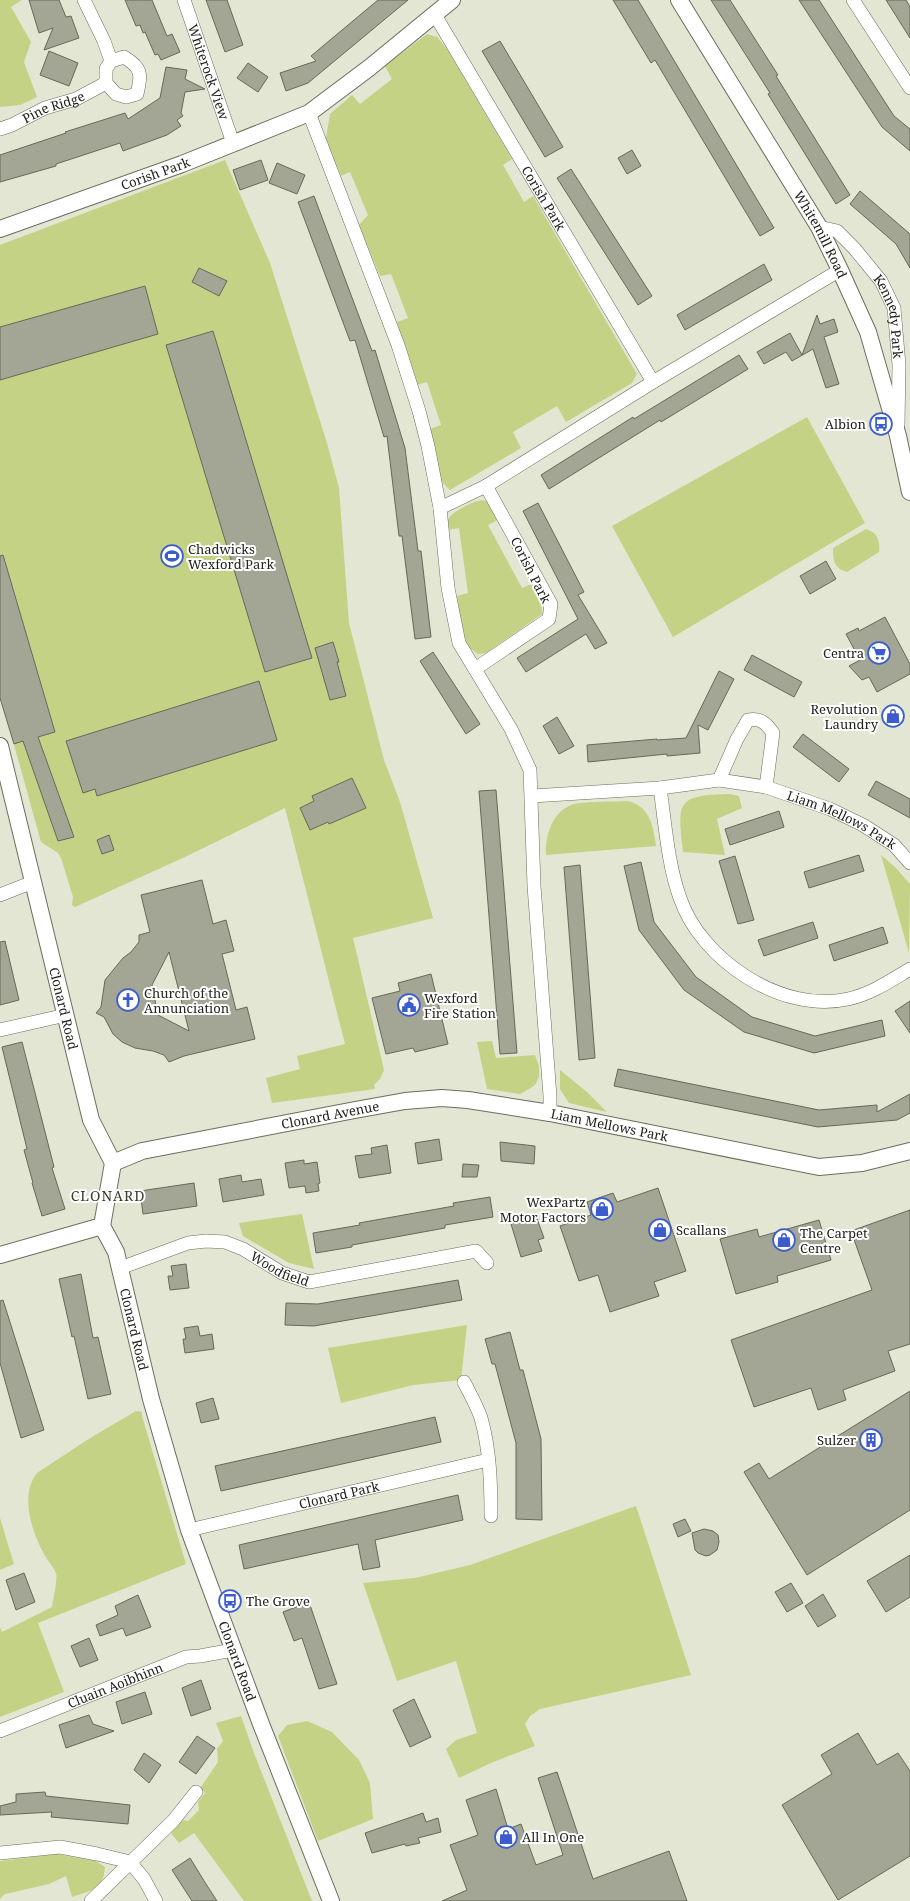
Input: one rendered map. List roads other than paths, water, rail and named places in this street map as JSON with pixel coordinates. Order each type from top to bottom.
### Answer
[{"type":"street","points":[[84,0],[104,42],[110,61]]},
{"type":"street","name":"Whiterock View","points":[[184,0],[234,143]]},
{"type":"street","name":"Corish Park","points":[[0,229],[182,164],[309,113],[435,15],[452,0]]},
{"type":"street","name":"Whitemill Road","points":[[679,0],[819,227],[840,270],[868,332],[898,436],[910,492]]},
{"type":"street","points":[[854,0],[910,88]]},
{"type":"street","name":"Corish Park","points":[[435,15],[653,382]]},
{"type":"street","points":[[124,56],[136,64],[141,77],[137,94],[126,97],[116,94],[106,83],[106,69],[110,61],[124,56]]},
{"type":"street","name":"Pine Ridge","points":[[0,129],[12,125],[45,108],[76,99],[106,83]]},
{"type":"street","points":[[309,113],[398,345],[428,446],[440,508],[448,588],[459,643],[474,669]]},
{"type":"street","name":"Kennedy Park","points":[[819,227],[836,231],[854,248],[881,281],[894,308],[899,365],[898,436]]},
{"type":"street","points":[[440,508],[486,486],[653,382],[840,270]]},
{"type":"street","name":"Corish Park","points":[[474,669],[549,619],[551,604],[486,486]]},
{"type":"street","name":"Liam Mellows Park","points":[[474,669],[511,729],[530,770],[532,796],[532,859],[550,1096],[550,1113],[819,1168],[862,1163],[910,1151]]},
{"type":"street","points":[[719,780],[737,739],[748,720],[755,719],[762,721],[773,733],[766,787]]},
{"type":"street","name":"Clonard Road","points":[[0,746],[91,1120],[113,1162]]},
{"type":"street","name":"Liam Mellows Park","points":[[532,796],[660,788],[719,780],[766,787],[830,809],[863,825],[894,845],[910,862]]},
{"type":"street","points":[[660,788],[668,848],[680,898],[704,942],[732,967],[765,988],[804,999],[825,1001],[847,1000],[865,994],[882,986],[910,969]]},
{"type":"street","points":[[0,895],[33,882]]},
{"type":"street","points":[[0,1030],[66,1015]]},
{"type":"street","name":"Clonard Avenue","points":[[113,1162],[142,1151],[405,1101],[442,1098],[468,1100],[550,1113]]},
{"type":"street","points":[[0,1255],[102,1226],[113,1162]]},
{"type":"street","name":"Clonard Road","points":[[102,1226],[116,1252],[150,1399],[189,1530],[233,1650],[331,1901]]},
{"type":"street","name":"Woodfield","points":[[120,1268],[188,1243],[206,1241],[225,1242],[243,1249],[282,1273],[309,1282],[476,1251],[487,1263]]},
{"type":"street","points":[[464,1382],[481,1418],[491,1486],[491,1516]]},
{"type":"street","name":"Clonard Park","points":[[189,1530],[488,1460]]},
{"type":"street","name":"Cluain Aoibhinn","points":[[0,1731],[186,1657],[233,1650]]},
{"type":"street","points":[[91,1901],[173,1821],[196,1792]]},
{"type":"street","points":[[0,1853],[60,1848],[97,1854],[130,1862],[144,1879],[156,1901]]},
{"type":"place","name":"Albion","points":[[881,424]]},
{"type":"place","name":"Chadwicks Wexford Park","points":[[172,556]]},
{"type":"place","name":"Centra","points":[[879,653]]},
{"type":"place","name":"Revolution Laundry","points":[[893,716]]},
{"type":"place","name":"Church of the Annunciation","points":[[128,1000]]},
{"type":"place","name":"Wexford Fire Station","points":[[409,1005]]},
{"type":"place","name":"WexPartz Motor Factors","points":[[602,1209]]},
{"type":"place","name":"Scallans","points":[[660,1230]]},
{"type":"place","name":"The Carpet Centre","points":[[784,1240]]},
{"type":"place","name":"Sulzer","points":[[871,1440]]},
{"type":"place","name":"The Grove","points":[[230,1601]]},
{"type":"place","name":"All In One","points":[[506,1837]]},
{"type":"district","name":"CLONARD","points":[[108,1196]]}]
